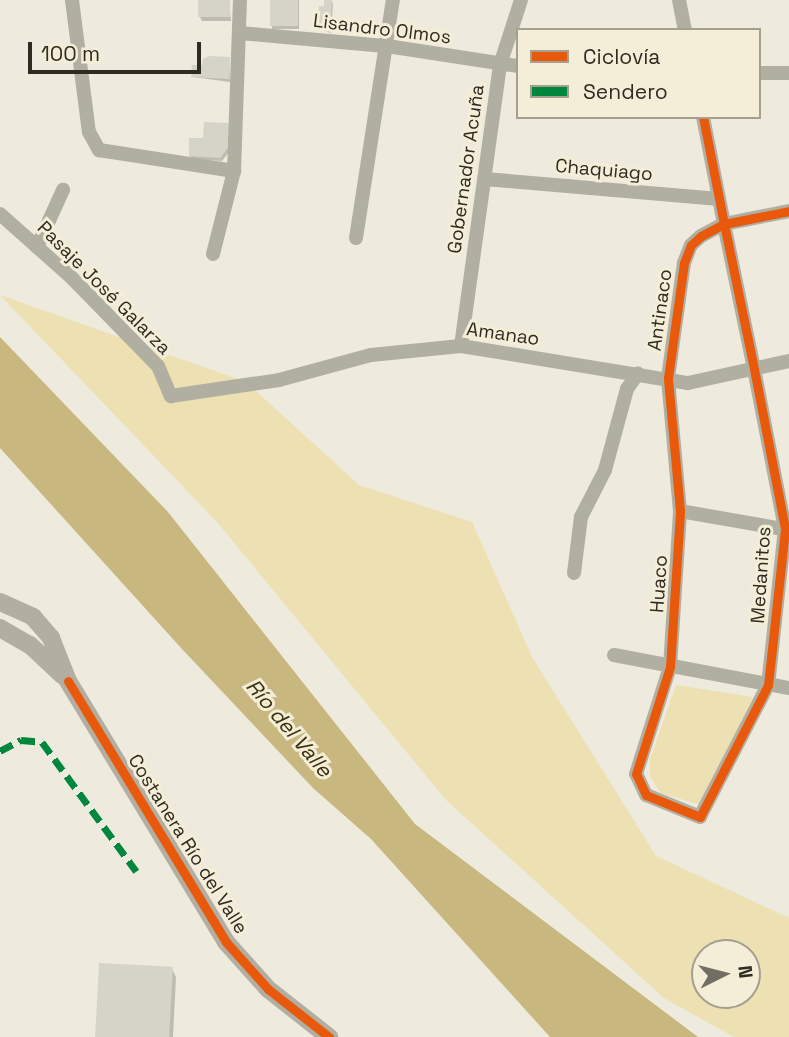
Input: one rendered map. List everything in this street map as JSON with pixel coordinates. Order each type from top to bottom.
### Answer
[{"type":"main road","name":"Costanera Río del Valle","points":[[0,602],[33,617],[51,638],[68,681],[226,943],[268,989],[329,1037]]},
{"type":"main road","name":"Costanera Río del Valle","points":[[0,628],[30,645],[68,681]]},
{"type":"street","points":[[61,0],[72,0],[89,132],[99,150],[115,156],[233,171]]},
{"type":"street","points":[[213,254],[233,171],[240,0]]},
{"type":"street","points":[[356,238],[393,0]]},
{"type":"street","name":"Gobernador Acuña","points":[[461,346],[499,65],[521,0]]},
{"type":"street","points":[[679,0],[685,28]]},
{"type":"street","name":"Lisandro Olmos","points":[[240,33],[387,46],[516,66]]},
{"type":"street","points":[[761,73],[789,73]]},
{"type":"street","name":"Medanitos","points":[[700,817],[768,685],[787,530],[703,119]]},
{"type":"street","name":"Chaquiago","points":[[485,179],[719,199]]},
{"type":"street","points":[[37,247],[63,190]]},
{"type":"street","points":[[724,224],[789,211]]},
{"type":"street","name":"Pasaje José Galarza","points":[[0,214],[158,366],[171,396]]},
{"type":"street","name":"Antinaco","points":[[668,378],[684,263],[691,245],[724,224]]},
{"type":"street","name":"Amanao","points":[[171,396],[279,380],[371,355],[461,346],[688,383],[789,361]]},
{"type":"street","name":"Antinaco","points":[[574,573],[581,517],[605,470],[627,389],[638,373]]},
{"type":"street","name":"Huaco","points":[[668,378],[680,512],[670,667],[639,758],[639,787],[657,802],[700,817]]},
{"type":"street","points":[[680,512],[787,530]]},
{"type":"street","points":[[614,655],[789,688]]},
{"type":"shaded area","points":[[0,295],[246,382],[359,485],[472,522],[533,659],[656,856],[789,918],[789,1037],[734,1037],[664,998],[446,800],[217,522]]},
{"type":"shaded area","points":[[676,685],[753,697],[701,805],[661,793],[650,777],[650,759]]},
{"type":"water","name":"Río del Valle","points":[[0,337],[168,512],[415,824],[698,1037],[550,1037],[371,839],[313,788],[182,649],[0,448]]},
{"type":"building","points":[[198,0],[230,0],[230,17],[198,17]]},
{"type":"building","points":[[270,0],[298,0],[298,26],[270,26]]},
{"type":"building","points":[[324,0],[332,0],[330,30],[317,29],[319,6],[324,6]]},
{"type":"building","points":[[209,56],[230,57],[229,79],[191,77],[192,65],[202,65],[203,59]]},
{"type":"building","points":[[204,122],[229,123],[228,148],[220,158],[189,156],[189,138],[203,138]]},
{"type":"building","points":[[99,963],[173,967],[169,1037],[95,1037]]},
{"type":"marked path","points":[[0,751],[21,740],[42,742],[136,871]]},
{"type":"cycle path","points":[[703,119],[724,224]]},
{"type":"cycle path","points":[[724,224],[789,211]]},
{"type":"cycle path","points":[[724,224],[785,529],[768,685],[700,817],[646,795],[636,774],[670,667],[680,511],[668,378],[684,263],[691,245],[701,236],[724,224]]},
{"type":"cycle path","points":[[68,681],[226,942],[268,989],[329,1037]]}]
